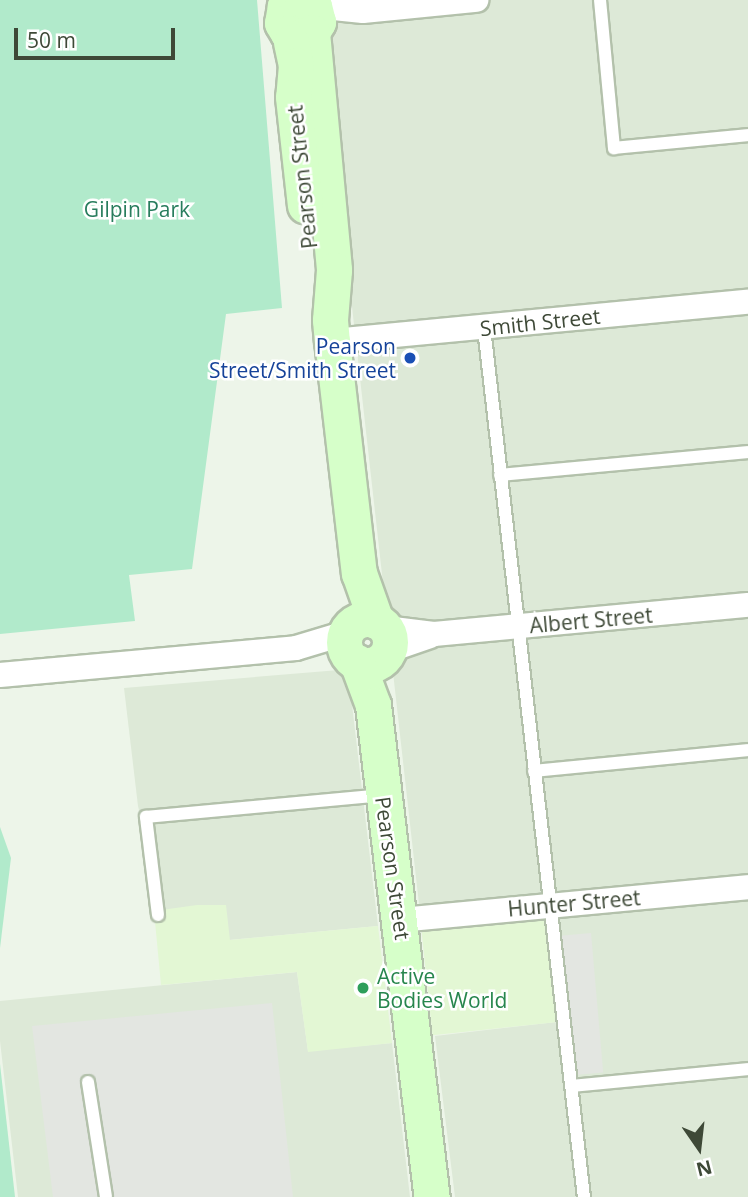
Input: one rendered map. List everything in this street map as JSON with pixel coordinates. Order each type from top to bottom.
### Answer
[{"type":"street","points":[[302,11],[363,11],[476,0]]},
{"type":"street","name":"Pearson Street","points":[[302,11],[334,270],[331,331],[383,795],[432,1197]]},
{"type":"street","name":"Smith Street","points":[[331,331],[484,328],[748,302]]},
{"type":"street","name":"Albert Street","points":[[0,675],[748,605]]},
{"type":"street","name":"Hunter Street","points":[[400,920],[748,887]]},
{"type":"lane","points":[[600,0],[614,148],[748,135]]},
{"type":"lane","points":[[484,328],[584,1197]]},
{"type":"lane","points":[[500,475],[748,452]]},
{"type":"lane","points":[[534,771],[748,750]]},
{"type":"lane","points":[[158,915],[146,817],[383,795]]},
{"type":"lane","points":[[572,1086],[748,1069]]},
{"type":"lane","points":[[88,1082],[106,1197]]},
{"type":"shaded area","points":[[322,0],[748,0],[748,1197],[455,1197],[435,1036],[565,1021],[420,913],[338,182]]},
{"type":"shaded area","points":[[339,670],[349,679],[378,926],[229,940],[162,908],[138,806],[124,688]]},
{"type":"shaded area","points":[[552,900],[565,1021],[432,1035],[420,914]]},
{"type":"shaded area","points":[[197,905],[226,905],[230,940],[378,926],[392,1043],[308,1052],[297,972],[161,985],[154,911]]},
{"type":"shaded area","points":[[591,933],[603,1072],[572,1075],[560,936]]},
{"type":"shaded area","points":[[297,972],[308,1051],[392,1043],[410,1197],[18,1197],[0,1041],[0,1001]]},
{"type":"shaded area","points":[[272,1003],[293,1197],[53,1197],[32,1026]]},
{"type":"green space","name":"Gilpin Park","points":[[0,0],[257,0],[282,308],[226,314],[192,569],[129,575],[135,621],[0,634]]},
{"type":"green space","points":[[0,827],[11,858],[0,948]]},
{"type":"green space","points":[[0,1064],[15,1197],[0,1197]]},
{"type":"place","name":"Pearson Street/Smith Street","points":[[410,358]]},
{"type":"place","name":"Active Bodies World","points":[[363,988]]}]
